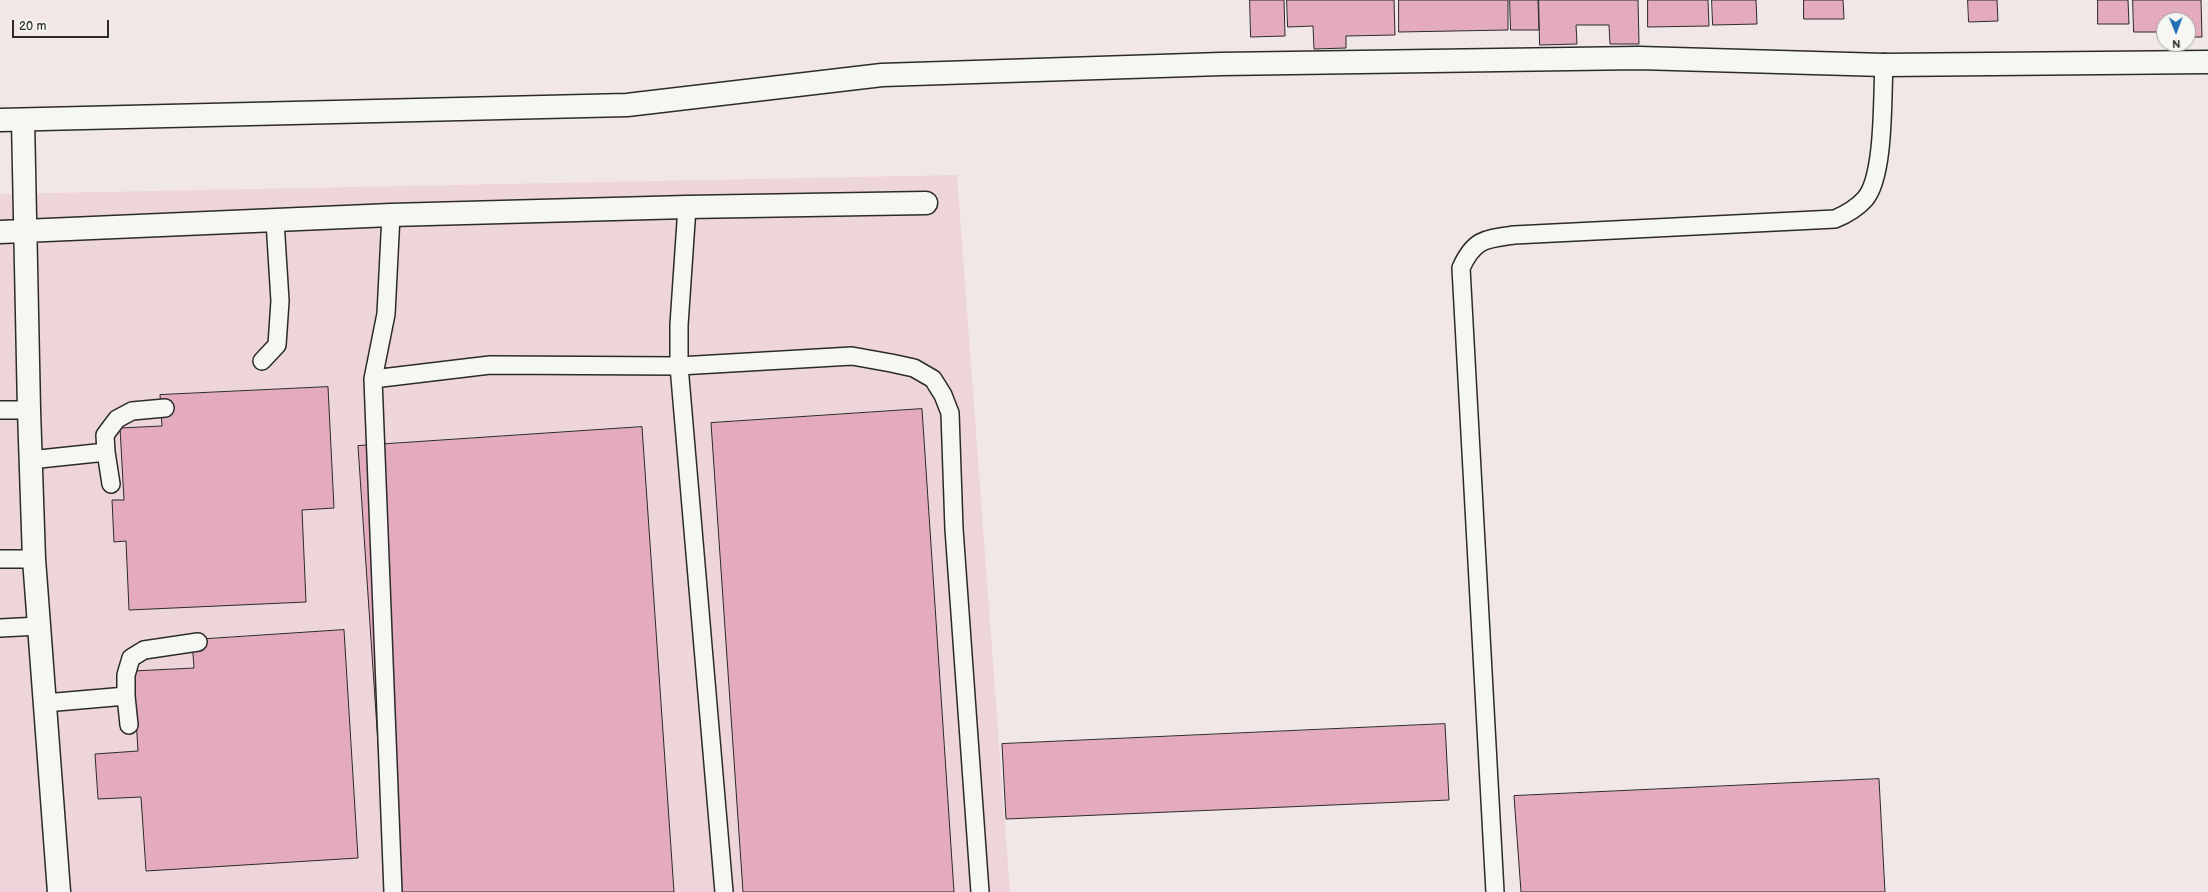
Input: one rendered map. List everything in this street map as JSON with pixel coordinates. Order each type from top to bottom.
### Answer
[{"type":"street","points":[[0,120],[627,106],[882,75],[1221,64],[1639,58],[1884,65],[2208,62]]},
{"type":"street","points":[[24,120],[28,410],[34,559],[59,892]]},
{"type":"street","points":[[0,232],[392,215],[687,206],[926,203]]},
{"type":"lane","points":[[1495,892],[1461,268],[1469,251],[1487,239],[1514,235],[1835,219],[1852,211],[1866,198],[1875,183],[1878,163],[1884,65]]},
{"type":"lane","points":[[687,206],[679,325],[679,366],[724,892]]},
{"type":"lane","points":[[392,215],[386,314],[373,379],[393,892]]},
{"type":"lane","points":[[262,361],[277,345],[280,301],[275,221]]},
{"type":"lane","points":[[373,379],[490,365],[679,366],[852,356],[914,368],[933,378],[943,395],[950,413],[954,529],[980,892]]},
{"type":"lane","points":[[111,484],[105,435],[117,419],[132,411],[165,408]]},
{"type":"lane","points":[[0,410],[28,410]]},
{"type":"lane","points":[[30,460],[106,452]]},
{"type":"lane","points":[[0,559],[34,559]]},
{"type":"lane","points":[[0,628],[39,626]]},
{"type":"lane","points":[[129,725],[126,696],[126,675],[131,658],[144,650],[198,642]]},
{"type":"lane","points":[[45,703],[126,696]]},
{"type":"shaded area","points":[[957,175],[1010,892],[0,892],[0,194]]},
{"type":"building","points":[[1250,0],[1284,0],[1285,36],[1251,37]]},
{"type":"building","points":[[1287,0],[1394,0],[1395,35],[1346,36],[1346,48],[1314,49],[1313,26],[1288,27]]},
{"type":"building","points":[[1399,0],[1508,0],[1508,30],[1399,32]]},
{"type":"building","points":[[1510,0],[1538,0],[1539,30],[1511,30]]},
{"type":"building","points":[[1539,0],[1638,0],[1639,44],[1610,44],[1609,25],[1576,25],[1577,44],[1540,45]]},
{"type":"building","points":[[1648,0],[1708,0],[1709,26],[1648,27]]},
{"type":"building","points":[[1712,0],[1756,0],[1757,24],[1713,25]]},
{"type":"building","points":[[1804,0],[1843,0],[1844,19],[1804,19]]},
{"type":"building","points":[[1968,0],[1997,0],[1998,21],[1969,22]]},
{"type":"building","points":[[2098,0],[2128,0],[2129,24],[2098,24]]},
{"type":"building","points":[[2133,0],[2201,0],[2202,37],[2196,37],[2196,12],[2156,12],[2156,32],[2134,32]]},
{"type":"building","points":[[328,387],[334,508],[302,510],[306,602],[129,610],[126,541],[114,542],[112,500],[124,500],[120,428],[162,426],[160,395]]},
{"type":"building","points":[[922,409],[954,892],[743,892],[711,423]]},
{"type":"building","points":[[642,427],[674,892],[388,892],[358,446]]},
{"type":"building","points":[[344,630],[358,858],[146,871],[141,797],[98,799],[95,754],[138,751],[133,671],[194,668],[192,640]]},
{"type":"building","points":[[1445,724],[1449,800],[1006,819],[1002,744]]},
{"type":"building","points":[[1879,779],[1885,892],[1521,892],[1514,796]]}]
